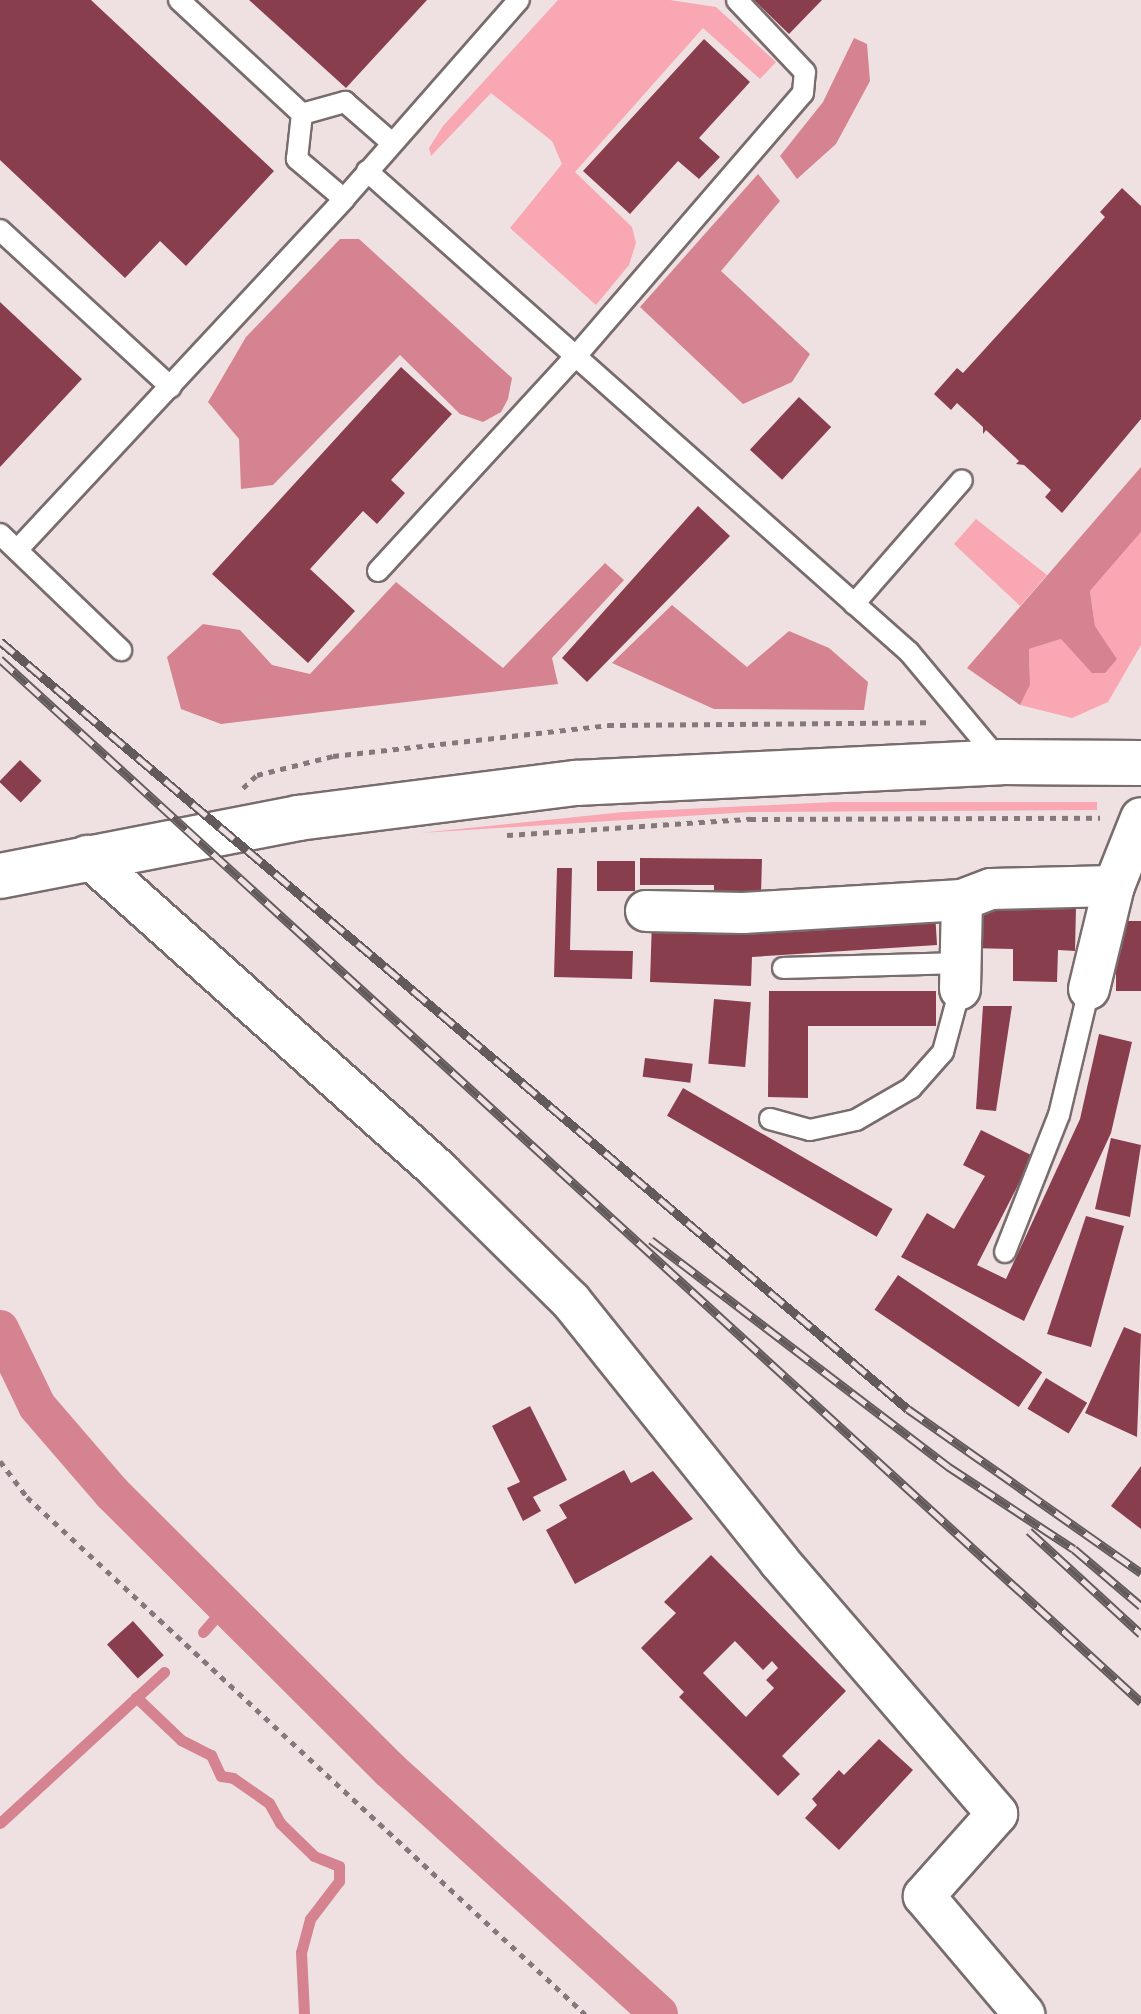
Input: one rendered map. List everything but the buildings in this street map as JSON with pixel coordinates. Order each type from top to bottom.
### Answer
[{"type":"main road","points":[[0,876],[87,856],[472,793],[748,771],[1001,762],[1141,763]]},
{"type":"street","points":[[1089,989],[1114,886],[1123,818]]},
{"type":"street","points":[[87,856],[441,1173],[571,1301],[779,1561],[997,1814],[924,1896],[1024,2014]]},
{"type":"street","points":[[646,911],[743,913],[962,900],[991,889],[1114,886]]},
{"type":"street","points":[[960,976],[962,900]]},
{"type":"lane","points":[[179,0],[302,114]]},
{"type":"lane","points":[[17,550],[344,199],[519,0]]},
{"type":"lane","points":[[378,571],[576,356],[803,93],[805,72],[737,0]]},
{"type":"lane","points":[[302,114],[345,102],[392,143]]},
{"type":"lane","points":[[302,114],[297,159],[344,199]]},
{"type":"lane","points":[[367,171],[909,652],[1001,762]]},
{"type":"lane","points":[[0,230],[171,387]]},
{"type":"lane","points":[[854,604],[962,480]]},
{"type":"lane","points":[[0,534],[121,650]]},
{"type":"lane","points":[[770,1119],[810,1130],[856,1120],[911,1088],[943,1052],[960,976],[783,968]]},
{"type":"lane","points":[[1005,1252],[1059,1115],[1089,989]]},
{"type":"path","points":[[496,836],[750,819],[1123,818]]},
{"type":"path","points":[[0,1461],[27,1497],[585,2014]]},
{"type":"shaded area","points":[[558,0],[670,0],[716,7],[776,62],[760,79],[703,28],[575,172],[632,227],[636,243],[629,265],[596,305],[510,228],[562,164],[552,141],[491,93],[431,156],[429,148],[443,126]]},
{"type":"shaded area","points":[[854,38],[867,44],[870,81],[836,144],[797,179],[780,156],[823,102]]},
{"type":"shaded area","points":[[758,174],[780,201],[721,271],[810,354],[792,382],[743,404],[640,307]]},
{"type":"shaded area","points":[[340,239],[359,239],[512,378],[508,399],[501,412],[483,422],[460,414],[400,355],[273,485],[241,489],[239,439],[208,402],[246,337]]},
{"type":"shaded area","points":[[1141,467],[1141,532],[1090,591],[1095,626],[1117,659],[1105,673],[1092,673],[1061,639],[1029,649],[1030,685],[1020,705],[967,668]]},
{"type":"shaded area","points":[[976,519],[1047,575],[1020,606],[954,544]]},
{"type":"shaded area","points":[[1141,532],[1141,645],[1108,702],[1072,718],[1020,705],[1030,685],[1029,649],[1061,639],[1117,659],[1095,626],[1090,591]]},
{"type":"shaded area","points":[[605,563],[624,580],[552,658],[558,684],[221,724],[181,709],[167,657],[203,624],[240,630],[272,665],[310,674],[396,582],[503,668]]},
{"type":"shaded area","points":[[672,605],[747,667],[789,631],[829,648],[868,682],[864,710],[714,709],[612,663]]},
{"type":"shaded area","points":[[835,802],[1097,802],[1097,810],[749,812],[420,833],[624,812]]},
{"type":"waterway","points":[[0,1329],[37,1406],[112,1493],[390,1770],[659,2014]]},
{"type":"waterway","points":[[203,1632],[225,1607]]},
{"type":"waterway","points":[[0,1823],[164,1672]]},
{"type":"waterway","points":[[136,1697],[181,1740],[211,1755],[221,1776],[233,1778],[269,1803],[280,1823],[314,1856],[339,1866],[339,1881],[310,1919],[301,1952],[304,2014]]},
{"type":"railway","points":[[0,641],[908,1409],[1141,1573]]},
{"type":"railway","points":[[0,659],[1141,1702]]},
{"type":"railway","points":[[651,1240],[949,1467],[1074,1549],[1141,1606]]},
{"type":"railway","points":[[1029,1531],[1141,1634]]}]
